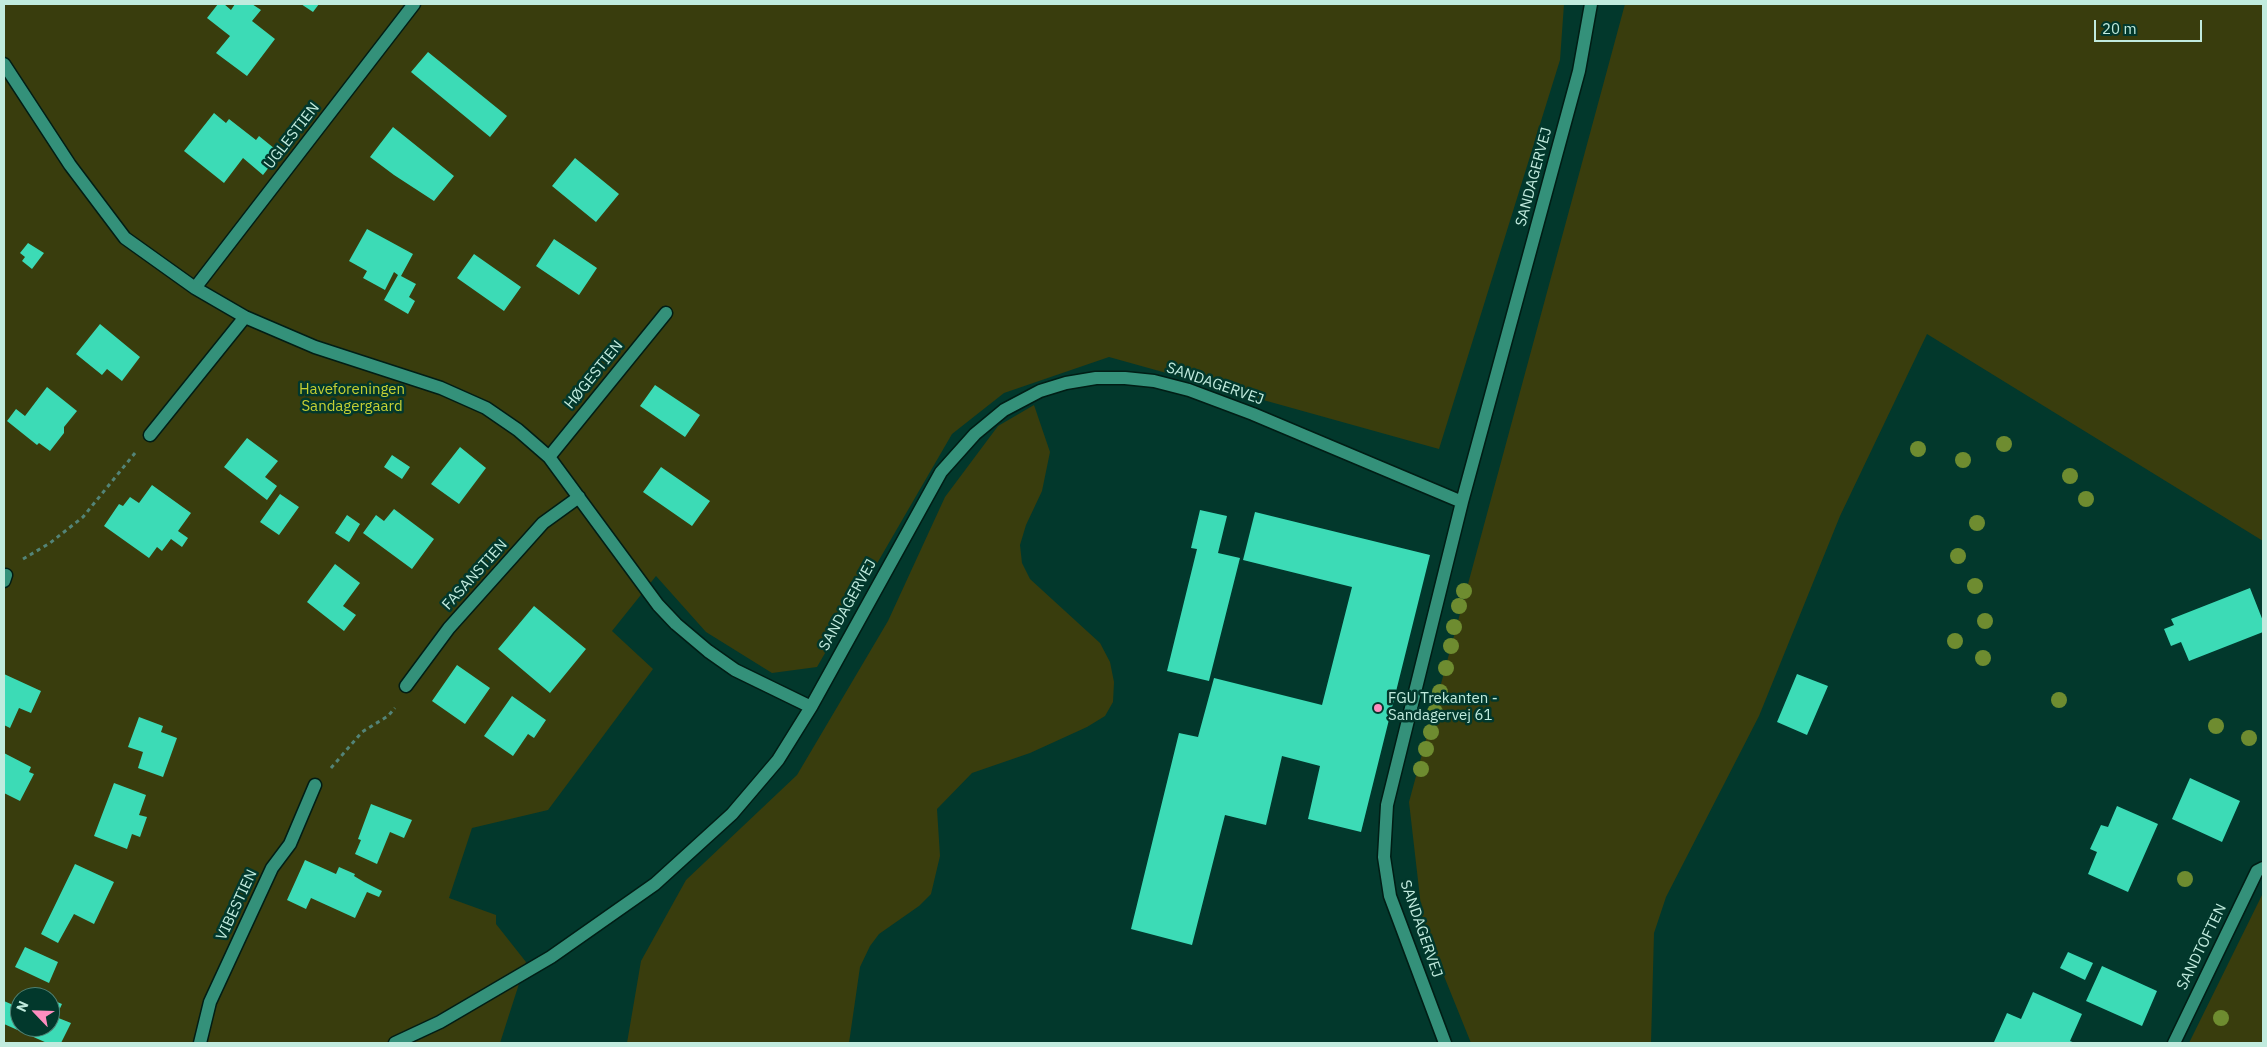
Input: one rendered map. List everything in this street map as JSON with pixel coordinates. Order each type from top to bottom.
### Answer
[{"type":"street","name":"UGLESTIEN","points":[[195,288],[414,4]]},
{"type":"street","name":"SANDAGERVEJ","points":[[1445,1043],[1390,896],[1385,874],[1384,836],[1387,805],[1462,502],[1574,88],[1591,4]]},
{"type":"street","points":[[4,64],[70,165],[125,238],[195,288],[245,317],[314,347],[441,388],[486,408],[518,430],[548,457],[647,590],[676,624],[708,652],[735,670],[811,707]]},
{"type":"street","name":"HØGESTIEN","points":[[548,457],[666,313]]},
{"type":"street","points":[[150,435],[245,317]]},
{"type":"street","name":"SANDAGERVEJ","points":[[395,1043],[440,1022],[551,957],[655,884],[732,814],[778,760],[811,707],[941,472],[975,434],[1004,410],[1040,391],[1066,383],[1096,378],[1154,381],[1189,390],[1254,414],[1462,502]]},
{"type":"street","name":"FASANSTIEN","points":[[406,686],[449,628],[543,523],[579,497]]},
{"type":"street","name":"VIBESTIEN","points":[[200,1043],[210,1002],[272,868],[290,844],[316,785]]},
{"type":"street","name":"SANDTOFTEN","points":[[2174,1043],[2256,871],[2263,868]]},
{"type":"path","points":[[5,578],[17,562],[50,543],[83,517],[150,435]]},
{"type":"path","points":[[316,785],[362,732],[388,716],[397,704],[406,686]]},
{"type":"green space","name":"Haveforeningen Sandagergaard","points":[[4,4],[1564,4],[1560,60],[1439,449],[1109,357],[1004,393],[952,434],[817,667],[772,673],[706,632],[656,576],[612,631],[653,669],[548,810],[472,828],[449,898],[496,915],[496,924],[526,962],[500,1043],[4,1043]]},
{"type":"green space","points":[[1625,4],[2263,4],[2263,541],[1927,334],[1840,516],[1759,716],[1666,897],[1654,933],[1651,1043],[1471,1043],[1423,924],[1409,802]]},
{"type":"green space","points":[[1034,405],[1050,452],[1042,491],[1026,525],[1020,545],[1022,563],[1030,579],[1100,643],[1110,662],[1114,682],[1113,702],[1105,716],[1087,727],[1030,753],[972,773],[937,809],[940,856],[931,894],[919,906],[879,934],[870,946],[860,967],[849,1043],[627,1043],[641,961],[686,880],[797,775],[888,621],[945,497],[998,426]]},
{"type":"green space","points":[[2263,893],[2263,1043],[2189,1043]]},
{"type":"building","points":[[218,4],[224,4],[231,10],[235,4],[252,4],[261,10],[252,21],[275,39],[247,76],[216,53],[230,36],[207,18]]},
{"type":"building","points":[[301,4],[319,4],[313,12]]},
{"type":"building","points":[[428,52],[507,116],[490,137],[411,72]]},
{"type":"building","points":[[214,113],[226,123],[229,119],[256,140],[259,136],[280,153],[263,175],[243,158],[224,183],[184,151]]},
{"type":"building","points":[[393,127],[454,176],[434,201],[370,157]]},
{"type":"building","points":[[575,158],[619,194],[596,222],[552,186]]},
{"type":"building","points":[[367,229],[413,254],[401,276],[416,284],[409,297],[415,301],[408,314],[384,300],[398,275],[394,272],[385,290],[363,278],[367,271],[349,261]]},
{"type":"building","points":[[554,239],[597,268],[579,295],[536,266]]},
{"type":"building","points":[[28,243],[44,253],[32,269],[22,261],[25,257],[20,253]]},
{"type":"building","points":[[474,254],[521,287],[504,311],[457,278]]},
{"type":"building","points":[[100,324],[140,357],[122,381],[107,369],[102,375],[76,354]]},
{"type":"building","points":[[655,385],[700,415],[685,437],[640,406]]},
{"type":"building","points":[[47,387],[77,411],[64,427],[64,433],[50,451],[39,443],[37,445],[7,421],[16,409],[25,416]]},
{"type":"building","points":[[247,438],[278,461],[265,477],[277,486],[267,500],[224,467]]},
{"type":"building","points":[[460,447],[486,468],[459,504],[431,484]]},
{"type":"building","points":[[392,455],[410,467],[402,479],[384,467]]},
{"type":"building","points":[[661,467],[710,501],[692,526],[643,492]]},
{"type":"building","points":[[152,485],[191,513],[178,531],[188,538],[182,547],[171,539],[162,551],[157,547],[149,558],[104,526],[119,504],[123,506],[130,497],[139,503]]},
{"type":"building","points":[[280,494],[299,507],[279,535],[260,522]]},
{"type":"building","points":[[394,509],[434,539],[412,569],[363,533],[376,515],[384,521]]},
{"type":"building","points":[[1200,510],[1227,516],[1218,553],[1240,558],[1209,681],[1167,671],[1197,549],[1191,548]]},
{"type":"building","points":[[1255,512],[1430,555],[1361,832],[1308,819],[1320,766],[1282,756],[1266,825],[1225,815],[1192,945],[1131,929],[1179,733],[1198,737],[1214,678],[1322,705],[1352,587],[1243,560]]},
{"type":"building","points":[[347,515],[360,524],[349,542],[335,533]]},
{"type":"building","points":[[335,564],[360,583],[343,606],[356,615],[344,631],[307,602]]},
{"type":"building","points":[[2250,588],[2263,621],[2263,632],[2189,661],[2181,642],[2171,646],[2164,629],[2174,625],[2171,619]]},
{"type":"building","points":[[534,606],[586,649],[550,693],[498,649]]},
{"type":"building","points":[[457,665],[490,688],[465,724],[432,701]]},
{"type":"building","points":[[4,674],[41,691],[31,713],[19,708],[10,728],[4,725]]},
{"type":"building","points":[[1797,674],[1828,686],[1807,735],[1777,722]]},
{"type":"building","points":[[512,696],[546,720],[534,738],[528,734],[513,756],[484,736]]},
{"type":"building","points":[[139,717],[163,726],[161,732],[177,738],[163,777],[138,768],[143,752],[128,747]]},
{"type":"building","points":[[4,753],[31,767],[29,772],[34,774],[20,801],[4,793]]},
{"type":"building","points":[[2190,778],[2240,801],[2222,842],[2172,819]]},
{"type":"building","points":[[114,783],[146,795],[139,815],[147,817],[140,837],[132,834],[127,849],[94,836]]},
{"type":"building","points":[[371,804],[412,820],[404,838],[390,832],[377,864],[355,854],[361,840],[358,839]]},
{"type":"building","points":[[2117,806],[2158,824],[2128,892],[2088,874],[2097,852],[2090,849],[2101,825],[2108,827]]},
{"type":"building","points":[[305,860],[336,874],[339,867],[355,874],[354,876],[382,891],[379,897],[367,892],[355,918],[311,898],[306,909],[287,900]]},
{"type":"building","points":[[75,864],[114,882],[94,924],[74,914],[58,943],[41,934]]},
{"type":"building","points":[[25,947],[58,962],[49,983],[15,967]]},
{"type":"building","points":[[2068,952],[2093,963],[2085,980],[2060,968]]},
{"type":"building","points":[[2102,966],[2157,991],[2142,1026],[2086,1001]]},
{"type":"building","points":[[2033,992],[2082,1014],[2070,1041],[2075,1043],[1994,1042],[2007,1013],[2021,1019]]},
{"type":"building","points":[[4,1001],[10,1004],[10,1027],[4,1024]]},
{"type":"building","points":[[60,1019],[71,1023],[61,1043],[47,1043],[33,1037],[60,1037]]},
{"type":"place","name":"FGU Trekanten - Sandagervej 61","points":[[1378,708]]}]
